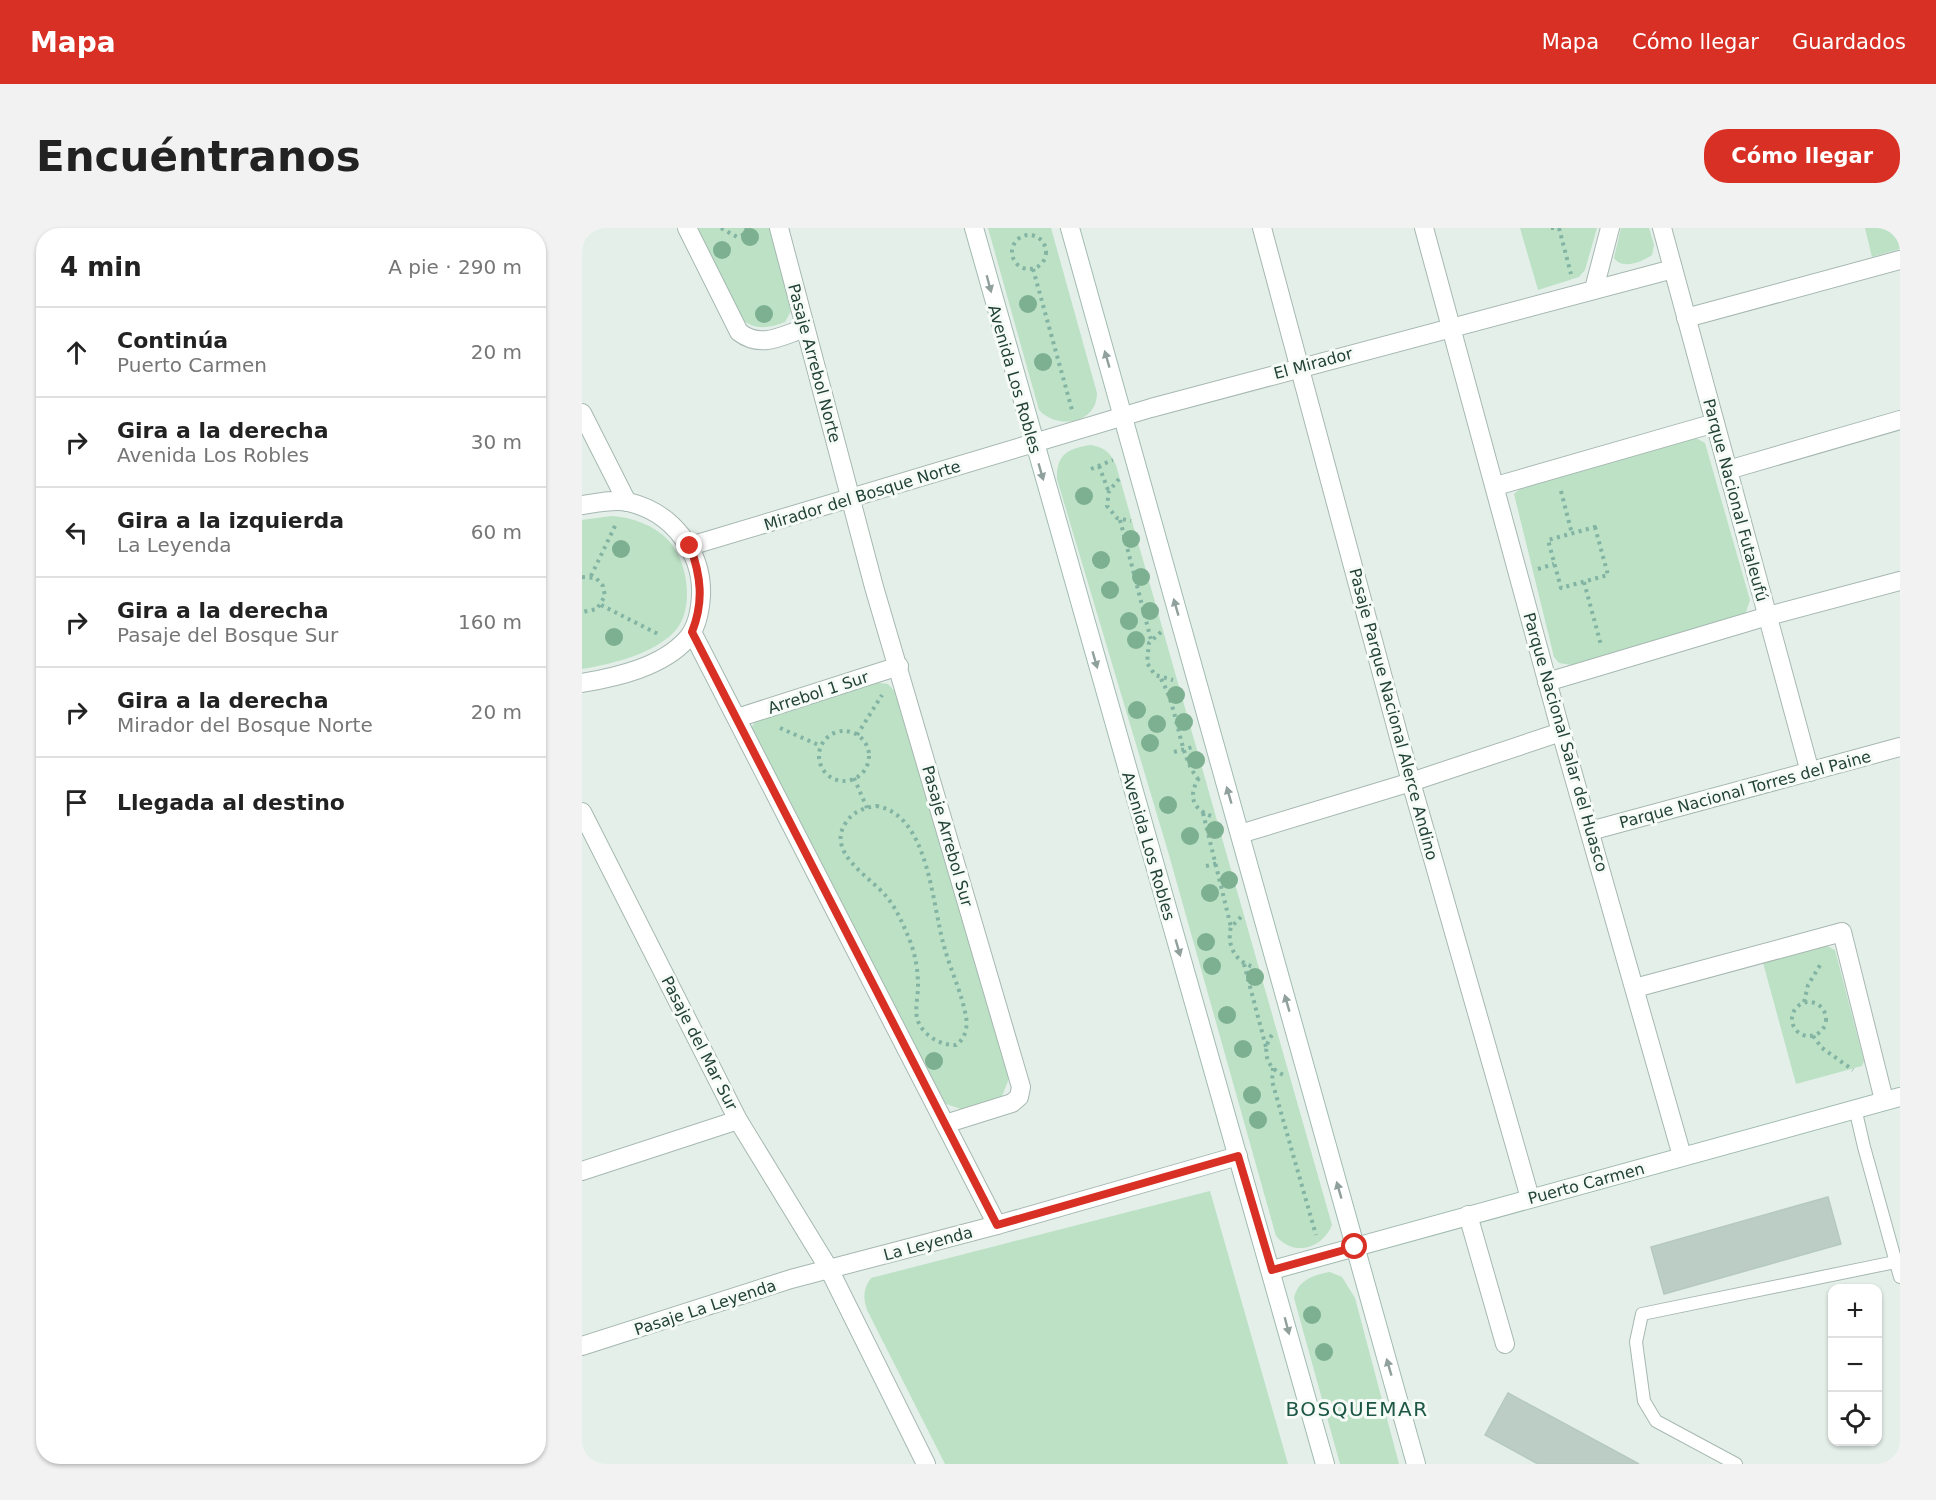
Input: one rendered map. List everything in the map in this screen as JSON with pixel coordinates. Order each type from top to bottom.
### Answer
[{"type":"street","points":[[687,228],[739,332],[750,340],[760,342],[805,328]]},
{"type":"street","name":"Pasaje Arrebol Norte","points":[[779,228],[852,498]]},
{"type":"street","name":"Avenida Los Robles","points":[[974,228],[1272,1270],[1325,1464]]},
{"type":"street","points":[[1070,228],[1416,1464]]},
{"type":"street","name":"Pasaje Parque Nacional Alerce Andino","points":[[1262,228],[1301,366],[1411,782],[1530,1198]]},
{"type":"street","name":"Parque Nacional Salar del Huasco","points":[[1424,228],[1496,486],[1547,682],[1682,1156]]},
{"type":"street","points":[[1585,291],[1610,228]]},
{"type":"street","name":"Parque Nacional Futaleufú","points":[[1662,228],[1810,772]]},
{"type":"street","points":[[1686,318],[1900,260]]},
{"type":"street","name":"El Mirador","points":[[1034,444],[1123,416],[1301,366],[1673,269]]},
{"type":"street","points":[[582,413],[627,502]]},
{"type":"street","points":[[1728,470],[1900,420]]},
{"type":"street","points":[[1496,486],[1715,423]]},
{"type":"street","name":"Mirador del Bosque Norte","points":[[690,546],[1034,444]]},
{"type":"street","name":"Pasaje Arrebol Sur","points":[[852,498],[874,587],[1021,1088],[1019,1097],[1012,1103],[945,1124]]},
{"type":"street","points":[[582,505],[627,502],[647,509],[666,520],[690,546],[701,589],[699,614],[692,632],[680,646],[657,661],[636,669],[582,683]]},
{"type":"street","points":[[1547,682],[1768,616],[1900,581]]},
{"type":"street","points":[[692,632],[997,1225]]},
{"type":"street","name":"Arrebol 1 Sur","points":[[737,718],[899,666]]},
{"type":"street","points":[[1240,834],[1411,782],[1561,732]]},
{"type":"street","name":"Parque Nacional Torres del Paine","points":[[1590,831],[1900,747]]},
{"type":"street","name":"Pasaje del Mar Sur","points":[[582,812],[738,1120],[829,1269]]},
{"type":"street","points":[[1635,988],[1838,931],[1844,934],[1892,1098]]},
{"type":"street","name":"Puerto Carmen","points":[[1272,1270],[1892,1098]]},
{"type":"street","points":[[582,1171],[738,1120]]},
{"type":"street","name":"La Leyenda","points":[[829,1269],[997,1225],[1238,1156]]},
{"type":"street","points":[[1468,1215],[1505,1344]]},
{"type":"street","points":[[829,1269],[926,1464]]},
{"type":"street","name":"Pasaje La Leyenda","points":[[582,1346],[829,1269]]},
{"type":"lane","points":[[1856,1108],[1864,1147],[1898,1262],[1900,1277]]},
{"type":"lane","points":[[1736,1464],[1656,1421],[1644,1401],[1635,1342],[1642,1314],[1898,1262]]},
{"type":"path","points":[[721,228],[726,233],[737,237],[743,235],[747,228]]},
{"type":"path","points":[[1023,228],[1025,235]]},
{"type":"path","points":[[1551,228],[1557,228],[1585,291]]},
{"type":"path","points":[[1025,235],[1037,236],[1046,248],[1042,263],[1033,269],[1022,268],[1012,256],[1016,242],[1025,235]]},
{"type":"path","points":[[1033,269],[1078,430]]},
{"type":"path","points":[[1099,466],[1109,491]]},
{"type":"path","points":[[1555,469],[1572,534]]},
{"type":"path","points":[[591,576],[627,502]]},
{"type":"path","points":[[1120,520],[1151,640]]},
{"type":"path","points":[[1595,527],[1608,575],[1584,582],[1561,588],[1548,540],[1595,527]]},
{"type":"path","points":[[582,577],[591,576],[600,582],[604,590],[601,605],[592,612],[582,612]]},
{"type":"path","points":[[1584,582],[1606,665]]},
{"type":"path","points":[[601,605],[680,646]]},
{"type":"path","points":[[1181,623],[1159,633],[1151,640],[1147,649],[1148,663],[1155,675],[1161,679],[1175,681],[1196,677]]},
{"type":"path","points":[[857,735],[899,666]]},
{"type":"path","points":[[1161,679],[1169,694],[1188,764],[1198,779]]},
{"type":"path","points":[[843,731],[857,735],[867,746],[868,761],[861,774],[854,778],[840,780],[826,773],[822,768],[819,753],[830,735],[843,731]]},
{"type":"path","points":[[1174,752],[1193,746]]},
{"type":"path","points":[[854,778],[867,808]]},
{"type":"path","points":[[882,807],[899,815],[911,832],[922,857],[945,951],[966,1017],[964,1035],[956,1045],[950,1046],[932,1038],[920,1026],[916,1012],[916,963],[903,925],[888,899],[845,855],[840,844],[842,829],[849,817],[867,808],[882,807]]},
{"type":"path","points":[[1203,813],[1231,927]]},
{"type":"path","points":[[1846,941],[1824,959],[1814,973],[1804,1002],[1794,1010],[1792,1022],[1799,1033],[1813,1036],[1822,1048],[1858,1073]]},
{"type":"path","points":[[1244,963],[1266,1047]]},
{"type":"path","points":[[1804,1002],[1817,1003],[1825,1013],[1825,1026],[1813,1036]]},
{"type":"path","points":[[1273,1068],[1272,1081],[1322,1256]]},
{"type":"green space","points":[[697,228],[770,228],[791,311],[785,322],[773,326],[756,327],[741,318]]},
{"type":"green space","points":[[988,228],[1051,228],[1097,393],[1090,412],[1075,421],[1056,420],[1039,410]]},
{"type":"green space","points":[[1520,228],[1597,228],[1585,270],[1579,277],[1538,290]]},
{"type":"green space","points":[[1621,228],[1649,228],[1654,245],[1652,255],[1632,264],[1618,262],[1614,258]]},
{"type":"green space","points":[[1865,228],[1900,228],[1900,249],[1872,257]]},
{"type":"green space","points":[[1694,437],[1705,443],[1750,600],[1746,612],[1740,617],[1572,665],[1559,663],[1554,657],[1514,494],[1524,485]]},
{"type":"green space","points":[[1091,445],[1106,451],[1116,465],[1332,1225],[1322,1240],[1315,1245],[1291,1247],[1276,1236],[1169,855],[1057,479],[1057,470],[1065,454],[1070,450]]},
{"type":"green space","points":[[611,516],[642,523],[657,530],[669,541],[676,550],[685,573],[687,598],[685,611],[675,631],[656,646],[632,657],[582,669],[582,520]]},
{"type":"green space","points":[[871,682],[888,684],[897,694],[1010,1076],[1002,1096],[961,1109],[943,1103],[751,728],[757,719]]},
{"type":"green space","points":[[1823,944],[1835,950],[1864,1061],[1862,1066],[1796,1084],[1762,959]]},
{"type":"green space","points":[[1210,1191],[1288,1464],[945,1464],[867,1310],[864,1294],[871,1278]]},
{"type":"green space","points":[[1330,1272],[1342,1277],[1355,1298],[1399,1464],[1340,1464],[1294,1298],[1299,1287],[1307,1279]]},
{"type":"building","points":[[1828,1197],[1841,1244],[1664,1294],[1651,1247]]},
{"type":"building","points":[[1508,1393],[1639,1464],[1538,1464],[1485,1435]]},
{"type":"district","name":"BOSQUEMAR","points":[[1357,1409]]},
{"type":"route","points":[[690,546],[701,589],[699,614],[692,632],[997,1225],[1238,1156],[1272,1270],[1355,1247]]}]
